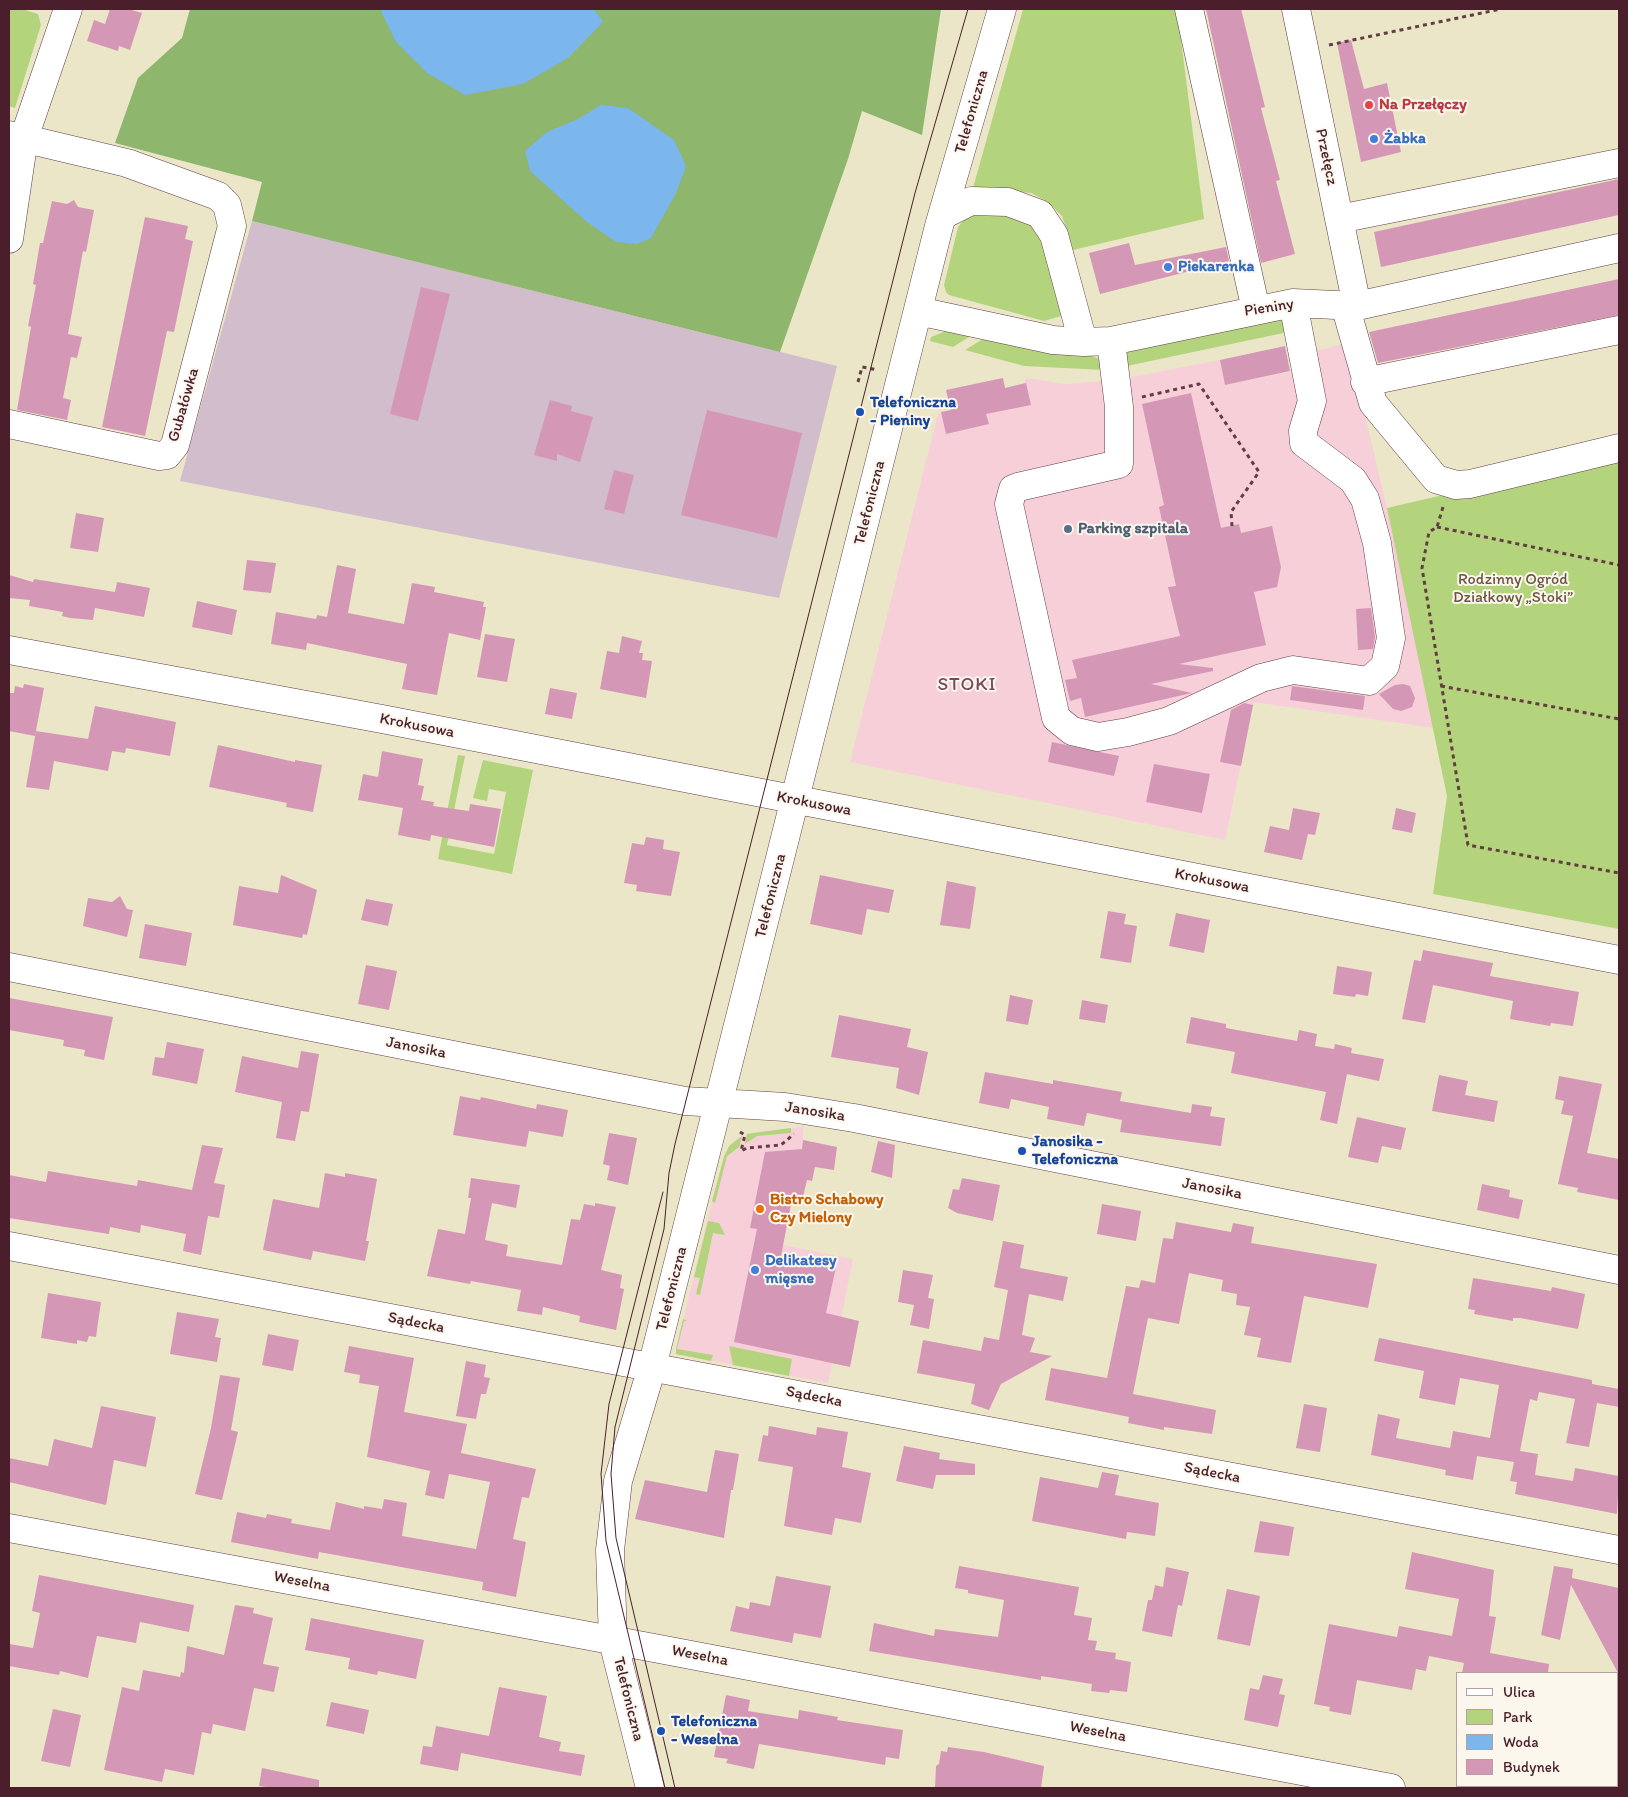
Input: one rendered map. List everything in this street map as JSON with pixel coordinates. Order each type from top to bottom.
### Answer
[{"type":"street","points":[[9,239],[16,136],[68,9]]},
{"type":"street","name":"Telefoniczna","points":[[650,1788],[614,1640],[610,1550],[618,1481],[633,1423],[652,1367],[943,214],[1002,9]]},
{"type":"street","points":[[1189,9],[1256,310]]},
{"type":"street","name":"Przełęcz","points":[[1296,9],[1339,219],[1351,306],[1365,382],[1373,403],[1381,414],[1436,479],[1447,483]]},
{"type":"street","name":"Gubałówka","points":[[9,424],[159,456],[167,455],[175,445],[232,226],[227,205],[218,196],[127,163],[16,136]]},
{"type":"street","points":[[1339,219],[1619,163]]},
{"type":"street","points":[[943,214],[971,201],[1008,202],[1040,214],[1054,235],[1082,342]]},
{"type":"street","name":"Pieniny","points":[[918,311],[1052,340],[1110,341],[1293,303],[1351,306],[1619,248]]},
{"type":"street","points":[[1110,341],[1119,402],[1119,464],[1018,487],[1013,489],[1009,504],[1056,718],[1072,731],[1098,737],[1125,733],[1169,721],[1261,678],[1293,670],[1369,681],[1384,666],[1391,638],[1376,543],[1365,499],[1352,480],[1304,443],[1303,431],[1312,401],[1293,303]]},
{"type":"street","points":[[1365,382],[1619,330]]},
{"type":"street","points":[[1447,483],[1470,484],[1619,448]]},
{"type":"street","name":"Krokusowa","points":[[9,650],[382,719],[1619,960]]},
{"type":"street","name":"Janosika","points":[[9,967],[662,1097],[685,1101],[785,1107],[854,1118],[1619,1270]]},
{"type":"street","name":"Sądecka","points":[[9,1246],[1619,1550]]},
{"type":"street","name":"Weselna","points":[[9,1528],[614,1640],[1391,1788]]},
{"type":"path","points":[[1304,50],[1501,9]]},
{"type":"path","points":[[858,382],[862,367],[878,370],[876,378]]},
{"type":"path","points":[[1119,402],[1199,384],[1259,472],[1231,512],[1232,526]]},
{"type":"path","points":[[1437,527],[1447,483]]},
{"type":"path","points":[[1619,565],[1437,527],[1429,532],[1422,568],[1468,845],[1619,873]]},
{"type":"path","points":[[1441,686],[1619,719]]},
{"type":"path","points":[[740,1132],[744,1135],[741,1151],[747,1148],[781,1145],[795,1132]]},
{"type":"shaded area","points":[[252,221],[837,366],[779,598],[180,481]]},
{"type":"shaded area","points":[[1348,343],[1387,508],[1434,728],[1254,702],[1225,840],[850,762],[938,414],[950,410],[946,390],[1003,378],[1005,388],[1025,383],[1026,378],[1066,384],[1116,380],[1220,360],[1225,385],[1294,371],[1311,352]]},
{"type":"shaded area","points":[[803,1127],[803,1140],[783,1245],[853,1259],[828,1383],[676,1354],[712,1201],[724,1157],[729,1146],[738,1138],[756,1132]]},
{"type":"green space","points":[[9,9],[22,9],[38,14],[41,25],[15,108],[9,106]]},
{"type":"green space","points":[[190,9],[941,9],[922,135],[862,111],[848,159],[780,352],[252,221],[262,182],[115,143],[138,78],[182,38]]},
{"type":"green space","points":[[1023,9],[1177,9],[1204,219],[1073,250],[1062,216],[1048,202],[1031,193],[973,188]]},
{"type":"green space","points":[[994,209],[1027,220],[1037,231],[1046,248],[1065,315],[1044,321],[949,295],[946,292],[944,285],[958,227],[967,216]]},
{"type":"green space","points":[[1274,320],[1282,321],[1293,331],[1122,367],[1124,353],[1128,350]]},
{"type":"green space","points":[[946,331],[974,334],[953,347],[930,341],[931,337]]},
{"type":"green space","points":[[986,337],[1088,354],[1101,360],[1104,370],[1024,366],[965,350]]},
{"type":"green space","name":"Rodzinny Ogród Działkowy „Stoki”","points":[[1619,454],[1619,929],[1433,894],[1447,796],[1387,508]]},
{"type":"green space","points":[[458,755],[465,756],[447,845],[494,854],[506,792],[489,789],[487,801],[473,798],[483,760],[533,770],[512,874],[438,859]]},
{"type":"green space","points":[[791,1128],[791,1133],[757,1136],[745,1144],[747,1134]]},
{"type":"green space","points":[[742,1136],[739,1147],[727,1156],[715,1203],[712,1201],[724,1157],[729,1146]]},
{"type":"green space","points":[[708,1221],[719,1223],[725,1235],[713,1233],[700,1295],[696,1294],[700,1278],[694,1277]]},
{"type":"green space","points":[[683,1319],[687,1321],[684,1321],[677,1349],[713,1355],[711,1361],[676,1354],[676,1349]]},
{"type":"green space","points":[[729,1346],[792,1359],[789,1376],[733,1365]]},
{"type":"water","points":[[380,9],[594,9],[603,22],[568,58],[523,84],[465,95],[427,73],[396,42]]},
{"type":"water","points":[[601,105],[628,108],[674,140],[686,166],[676,193],[651,238],[637,244],[616,242],[587,222],[530,171],[525,151],[547,132],[578,119]]},
{"type":"building","points":[[110,9],[128,9],[142,13],[130,50],[119,46],[118,51],[87,41],[94,20],[105,24]]},
{"type":"building","points":[[1206,9],[1241,9],[1265,107],[1261,108],[1280,180],[1276,181],[1295,254],[1261,263]]},
{"type":"building","points":[[1351,40],[1364,89],[1387,83],[1401,152],[1361,162],[1337,43]]},
{"type":"building","points":[[1619,179],[1619,215],[1381,267],[1374,232]]},
{"type":"building","points":[[74,200],[78,207],[94,210],[86,252],[83,251],[68,334],[82,337],[77,358],[71,357],[63,398],[71,400],[67,420],[17,410],[31,327],[28,326],[36,285],[33,284],[40,243],[43,243],[52,201],[67,204]]},
{"type":"building","points":[[145,217],[188,226],[185,239],[193,241],[174,332],[167,331],[145,436],[102,427]]},
{"type":"building","points":[[1129,243],[1135,265],[1226,247],[1229,261],[1100,294],[1089,253]]},
{"type":"building","points":[[1619,279],[1619,315],[1378,363],[1369,332]]},
{"type":"building","points":[[421,287],[450,294],[418,421],[390,414]]},
{"type":"building","points":[[1285,346],[1290,371],[1225,385],[1220,360]]},
{"type":"building","points":[[1003,378],[1005,388],[1026,383],[1031,405],[986,414],[989,424],[946,434],[941,412],[951,410],[946,390]]},
{"type":"building","points":[[1191,393],[1221,528],[1239,524],[1241,533],[1272,526],[1281,567],[1277,587],[1254,592],[1266,645],[1179,664],[1213,668],[1213,671],[1151,684],[1192,693],[1085,717],[1081,698],[1070,701],[1065,680],[1077,678],[1072,660],[1180,636],[1168,587],[1176,586],[1159,507],[1164,505],[1142,404]]},
{"type":"building","points":[[550,400],[572,406],[571,411],[593,417],[580,462],[557,454],[557,461],[534,455]]},
{"type":"building","points":[[707,410],[802,433],[777,538],[681,515]]},
{"type":"building","points":[[614,470],[634,475],[624,514],[604,509]]},
{"type":"building","points":[[76,513],[104,518],[98,552],[70,548]]},
{"type":"building","points":[[247,560],[276,563],[271,593],[243,590]]},
{"type":"building","points":[[337,565],[356,569],[348,613],[404,624],[412,583],[435,587],[434,592],[484,602],[483,607],[486,607],[480,640],[449,633],[437,695],[402,689],[407,664],[307,643],[306,650],[271,644],[276,612],[316,619],[317,615],[327,617]]},
{"type":"building","points":[[9,575],[33,582],[34,579],[115,592],[117,582],[150,588],[144,617],[95,608],[93,620],[70,618],[62,616],[63,612],[29,606],[30,600],[9,598]]},
{"type":"building","points":[[197,601],[237,610],[232,635],[192,627]]},
{"type":"building","points":[[1371,608],[1375,637],[1373,649],[1358,650],[1356,609]]},
{"type":"building","points":[[485,634],[515,639],[507,682],[477,677]]},
{"type":"building","points":[[622,636],[642,641],[639,653],[643,653],[642,660],[652,661],[646,698],[600,689],[607,651],[619,653]]},
{"type":"building","points":[[24,684],[44,688],[35,736],[9,731],[9,693],[14,693],[15,686],[23,688]]},
{"type":"building","points":[[1403,684],[1410,686],[1415,698],[1412,707],[1401,711],[1393,709],[1379,694],[1395,685]]},
{"type":"building","points":[[1292,686],[1365,696],[1363,710],[1290,700]]},
{"type":"building","points":[[550,688],[577,693],[572,719],[545,714]]},
{"type":"building","points":[[1244,703],[1253,705],[1241,766],[1220,762],[1231,710]]},
{"type":"building","points":[[95,706],[176,722],[170,756],[126,748],[125,753],[112,751],[108,771],[54,761],[49,790],[26,787],[36,731],[88,739]]},
{"type":"building","points":[[1052,742],[1119,756],[1114,776],[1048,762]]},
{"type":"building","points":[[218,745],[295,762],[295,760],[322,765],[313,812],[286,807],[287,803],[209,787]]},
{"type":"building","points":[[382,751],[423,759],[418,785],[424,786],[421,800],[434,802],[433,806],[469,811],[470,804],[501,809],[494,847],[431,835],[430,841],[398,835],[403,808],[358,800],[363,774],[378,777]]},
{"type":"building","points":[[1154,764],[1210,774],[1202,813],[1146,802]]},
{"type":"building","points":[[1293,808],[1320,813],[1315,835],[1308,834],[1302,860],[1264,852],[1270,826],[1289,830]]},
{"type":"building","points":[[1396,808],[1416,813],[1412,833],[1392,829]]},
{"type":"building","points":[[646,837],[664,840],[663,849],[680,852],[671,896],[636,891],[637,885],[624,883],[632,843],[644,845]]},
{"type":"building","points":[[281,875],[317,890],[307,935],[303,934],[302,938],[233,925],[239,886],[278,893]]},
{"type":"building","points":[[820,875],[894,890],[889,913],[867,909],[862,935],[810,924]]},
{"type":"building","points":[[947,881],[976,887],[970,929],[940,925]]},
{"type":"building","points":[[120,896],[127,909],[133,910],[127,937],[83,926],[88,898],[112,902]]},
{"type":"building","points":[[366,899],[393,904],[388,926],[361,920]]},
{"type":"building","points":[[1108,911],[1126,914],[1124,924],[1137,926],[1131,963],[1100,958]]},
{"type":"building","points":[[1176,913],[1210,920],[1204,953],[1169,946]]},
{"type":"building","points":[[145,924],[192,933],[186,966],[139,958]]},
{"type":"building","points":[[1423,950],[1493,963],[1490,976],[1579,992],[1573,1026],[1551,1023],[1550,1026],[1510,1019],[1513,1001],[1433,985],[1425,1023],[1402,1019],[1414,960],[1421,961]]},
{"type":"building","points":[[366,965],[397,971],[389,1010],[358,1004]]},
{"type":"building","points":[[1337,966],[1372,972],[1368,996],[1356,994],[1355,997],[1333,994]]},
{"type":"building","points":[[1010,995],[1033,1000],[1028,1025],[1006,1021]]},
{"type":"building","points":[[9,998],[113,1017],[104,1060],[84,1056],[85,1050],[63,1046],[64,1040],[9,1030]]},
{"type":"building","points":[[1082,1000],[1108,1005],[1105,1023],[1079,1019]]},
{"type":"building","points":[[839,1015],[911,1029],[907,1047],[928,1052],[919,1095],[896,1088],[899,1068],[831,1057]]},
{"type":"building","points":[[1191,1017],[1226,1024],[1226,1028],[1297,1041],[1299,1030],[1317,1034],[1315,1046],[1334,1049],[1335,1044],[1352,1048],[1351,1053],[1384,1059],[1379,1081],[1347,1074],[1337,1124],[1320,1120],[1326,1092],[1231,1073],[1235,1052],[1186,1043]]},
{"type":"building","points":[[167,1042],[204,1049],[197,1084],[152,1075],[155,1057],[164,1058]]},
{"type":"building","points":[[301,1051],[319,1054],[309,1112],[301,1111],[295,1141],[276,1138],[282,1102],[235,1092],[242,1056],[298,1068]]},
{"type":"building","points":[[985,1072],[1053,1084],[1053,1080],[1122,1092],[1120,1101],[1191,1113],[1192,1104],[1212,1107],[1210,1116],[1225,1118],[1221,1146],[1120,1132],[1122,1120],[1087,1113],[1084,1126],[1047,1119],[1049,1107],[1011,1099],[1009,1109],[979,1103]]},
{"type":"building","points":[[1439,1075],[1468,1081],[1465,1095],[1498,1101],[1494,1122],[1432,1111]]},
{"type":"building","points":[[1559,1076],[1602,1084],[1587,1153],[1619,1159],[1619,1200],[1577,1192],[1578,1188],[1558,1184],[1573,1116],[1561,1114],[1564,1101],[1555,1099]]},
{"type":"building","points":[[460,1096],[480,1100],[481,1097],[536,1109],[537,1104],[568,1110],[563,1137],[529,1131],[526,1147],[453,1135]]},
{"type":"building","points":[[1357,1117],[1406,1128],[1401,1150],[1382,1146],[1378,1163],[1348,1157]]},
{"type":"building","points":[[609,1133],[637,1138],[628,1185],[607,1180],[610,1166],[603,1164]]},
{"type":"building","points":[[803,1140],[837,1147],[834,1170],[815,1167],[812,1181],[807,1180],[802,1201],[792,1199],[781,1256],[836,1267],[826,1313],[859,1321],[850,1367],[734,1342],[757,1229],[750,1228],[765,1152],[802,1149]]},
{"type":"building","points":[[878,1141],[895,1145],[892,1178],[871,1172]]},
{"type":"building","points":[[202,1145],[223,1148],[214,1183],[225,1185],[219,1218],[208,1216],[201,1255],[183,1251],[186,1234],[141,1225],[140,1233],[110,1227],[109,1234],[9,1218],[9,1175],[46,1182],[48,1171],[137,1186],[138,1180],[192,1190]]},
{"type":"building","points":[[325,1173],[345,1177],[345,1173],[377,1179],[366,1241],[369,1241],[365,1261],[313,1251],[311,1260],[263,1250],[273,1199],[319,1208]]},
{"type":"building","points":[[471,1178],[520,1185],[516,1208],[492,1203],[485,1240],[508,1245],[506,1256],[562,1265],[571,1219],[580,1220],[584,1204],[595,1206],[595,1203],[616,1207],[601,1270],[622,1275],[620,1288],[624,1289],[616,1330],[579,1322],[580,1316],[543,1307],[542,1315],[517,1311],[521,1290],[471,1281],[470,1284],[427,1276],[438,1229],[465,1234],[471,1198],[468,1198]]},
{"type":"building","points":[[962,1178],[1000,1185],[993,1221],[957,1213],[948,1208],[953,1189],[959,1190]]},
{"type":"building","points":[[1482,1184],[1510,1190],[1509,1197],[1523,1200],[1519,1219],[1477,1210]]},
{"type":"building","points":[[1102,1204],[1141,1211],[1136,1241],[1097,1234]]},
{"type":"building","points":[[1176,1222],[1231,1232],[1233,1223],[1254,1227],[1251,1243],[1377,1264],[1368,1308],[1304,1296],[1291,1363],[1257,1357],[1261,1338],[1244,1335],[1250,1307],[1236,1305],[1237,1294],[1221,1291],[1223,1280],[1189,1273],[1179,1324],[1148,1318],[1133,1394],[1216,1410],[1212,1434],[1164,1427],[1164,1430],[1128,1423],[1129,1417],[1045,1400],[1051,1368],[1107,1378],[1126,1286],[1139,1288],[1141,1280],[1155,1283],[1163,1238],[1173,1239]]},
{"type":"building","points":[[1003,1241],[1024,1245],[1020,1268],[1068,1277],[1063,1301],[1029,1294],[1022,1335],[1035,1338],[1030,1352],[1052,1356],[1001,1384],[989,1410],[971,1404],[975,1384],[917,1373],[923,1340],[981,1351],[984,1337],[999,1340],[1008,1290],[994,1287]]},
{"type":"building","points":[[903,1270],[933,1275],[928,1298],[934,1299],[929,1329],[910,1325],[914,1305],[898,1302]]},
{"type":"building","points":[[1473,1278],[1551,1291],[1552,1287],[1585,1294],[1578,1329],[1520,1318],[1513,1318],[1513,1321],[1474,1314],[1475,1310],[1468,1309]]},
{"type":"building","points":[[48,1293],[101,1302],[96,1337],[89,1336],[87,1342],[77,1340],[77,1344],[41,1338]]},
{"type":"building","points":[[177,1312],[219,1319],[215,1337],[221,1338],[217,1362],[170,1354]]},
{"type":"building","points":[[268,1334],[299,1340],[293,1371],[262,1365]]},
{"type":"building","points":[[1379,1338],[1592,1380],[1592,1384],[1619,1389],[1619,1407],[1597,1403],[1589,1447],[1566,1443],[1575,1399],[1539,1392],[1537,1401],[1530,1399],[1520,1451],[1538,1454],[1535,1475],[1573,1481],[1575,1468],[1619,1476],[1617,1514],[1515,1494],[1517,1482],[1510,1481],[1514,1462],[1477,1456],[1473,1480],[1445,1475],[1446,1470],[1371,1455],[1378,1414],[1400,1419],[1396,1438],[1450,1448],[1453,1431],[1490,1438],[1499,1385],[1460,1378],[1455,1405],[1419,1398],[1424,1371],[1374,1361]]},
{"type":"building","points":[[349,1346],[414,1358],[404,1412],[467,1424],[461,1453],[536,1469],[529,1498],[522,1497],[513,1539],[526,1542],[516,1597],[482,1590],[483,1582],[319,1552],[318,1559],[231,1542],[237,1512],[266,1518],[267,1514],[292,1519],[291,1523],[330,1530],[336,1502],[364,1509],[364,1506],[382,1509],[384,1499],[407,1503],[402,1536],[476,1549],[490,1482],[449,1474],[444,1499],[425,1495],[430,1471],[367,1457],[379,1386],[359,1383],[360,1375],[344,1372]]},
{"type":"building","points":[[466,1361],[486,1365],[484,1377],[490,1378],[486,1394],[481,1394],[476,1419],[456,1416]]},
{"type":"building","points":[[220,1375],[240,1378],[231,1430],[238,1432],[222,1500],[195,1494],[211,1428]]},
{"type":"building","points":[[1304,1404],[1327,1408],[1320,1452],[1296,1448]]},
{"type":"building","points":[[101,1406],[156,1417],[146,1467],[114,1460],[106,1505],[9,1482],[9,1458],[48,1466],[54,1439],[92,1448]]},
{"type":"building","points":[[769,1426],[816,1435],[817,1427],[848,1432],[842,1467],[871,1473],[861,1523],[835,1518],[832,1535],[784,1526],[793,1467],[758,1461],[763,1435],[768,1436]]},
{"type":"building","points":[[904,1446],[940,1453],[939,1459],[975,1464],[975,1475],[936,1475],[933,1489],[896,1481]]},
{"type":"building","points":[[715,1450],[739,1454],[733,1490],[731,1490],[724,1538],[635,1519],[645,1480],[707,1492]]},
{"type":"building","points":[[1102,1472],[1119,1475],[1115,1495],[1159,1503],[1155,1536],[1127,1532],[1126,1539],[1032,1521],[1040,1477],[1098,1488]]},
{"type":"building","points":[[1260,1521],[1294,1527],[1289,1556],[1254,1552]]},
{"type":"building","points":[[1412,1552],[1494,1570],[1489,1616],[1496,1617],[1490,1653],[1549,1664],[1548,1672],[1462,1672],[1464,1663],[1429,1656],[1426,1671],[1416,1669],[1412,1690],[1357,1680],[1351,1715],[1329,1711],[1330,1707],[1314,1704],[1329,1624],[1397,1637],[1399,1626],[1452,1636],[1459,1599],[1405,1589]]},
{"type":"building","points":[[959,1566],[1079,1587],[1074,1615],[1092,1618],[1088,1640],[1097,1641],[1095,1650],[1116,1653],[1115,1659],[1131,1662],[1127,1692],[1110,1690],[1109,1693],[1091,1691],[1092,1684],[1041,1676],[1041,1680],[869,1651],[874,1623],[934,1636],[935,1629],[998,1637],[1004,1600],[968,1593],[968,1590],[955,1588]]},
{"type":"building","points":[[1554,1566],[1573,1569],[1572,1578],[1619,1588],[1619,1675],[1571,1585],[1560,1640],[1541,1635]]},
{"type":"building","points":[[1166,1567],[1189,1572],[1182,1606],[1178,1605],[1172,1637],[1142,1631],[1148,1600],[1152,1600],[1155,1585],[1163,1587]]},
{"type":"building","points":[[39,1575],[194,1605],[189,1632],[140,1622],[136,1643],[97,1636],[88,1678],[60,1671],[59,1675],[9,1666],[9,1644],[33,1648],[40,1613],[32,1611]]},
{"type":"building","points":[[776,1576],[831,1586],[821,1638],[794,1633],[792,1643],[730,1631],[736,1606],[749,1609],[750,1602],[770,1606]]},
{"type":"building","points":[[1227,1589],[1260,1596],[1250,1646],[1217,1639]]},
{"type":"building","points":[[235,1605],[254,1608],[253,1613],[273,1618],[263,1664],[279,1667],[274,1692],[254,1688],[245,1731],[213,1724],[211,1734],[202,1732],[194,1775],[165,1769],[162,1782],[104,1770],[122,1687],[139,1691],[143,1670],[180,1677],[181,1672],[184,1673],[187,1646],[224,1655]]},
{"type":"building","points":[[311,1618],[424,1640],[416,1679],[378,1671],[377,1675],[348,1669],[350,1658],[305,1650]]},
{"type":"building","points":[[1263,1675],[1283,1679],[1279,1694],[1285,1695],[1278,1727],[1244,1720],[1250,1688],[1259,1690]]},
{"type":"building","points":[[499,1687],[547,1696],[539,1737],[561,1742],[559,1751],[585,1755],[581,1776],[461,1753],[458,1771],[420,1764],[423,1746],[432,1747],[436,1726],[489,1736]]},
{"type":"building","points":[[726,1695],[750,1700],[748,1711],[798,1719],[799,1710],[838,1717],[837,1720],[903,1730],[899,1759],[886,1757],[885,1765],[759,1744],[754,1769],[726,1763],[728,1759],[714,1757]]},
{"type":"building","points":[[331,1702],[369,1710],[364,1734],[326,1726]]},
{"type":"building","points":[[53,1709],[81,1715],[70,1767],[41,1761]]},
{"type":"building","points":[[948,1747],[984,1752],[1044,1766],[1041,1788],[935,1788],[936,1766],[939,1764],[941,1751],[947,1752]]},
{"type":"building","points":[[262,1768],[319,1780],[319,1788],[273,1788],[259,1786]]},
{"type":"tram line","points":[[675,1788],[616,1538],[611,1474],[615,1427],[664,1229],[669,1173],[675,1144],[915,193],[968,9]]},
{"type":"tram line","points":[[663,1192],[609,1404],[601,1474],[606,1541],[665,1788]]},
{"type":"place","name":"Na Przełęczy","points":[[1369,105]]},
{"type":"place","name":"Żabka","points":[[1374,139]]},
{"type":"place","name":"Piekarenka","points":[[1168,267]]},
{"type":"place","name":"Telefoniczna - Pieniny","points":[[860,412]]},
{"type":"place","name":"Parking szpitala","points":[[1068,529]]},
{"type":"place","name":"Janosika - Telefoniczna","points":[[1022,1151]]},
{"type":"place","name":"Bistro Schabowy Czy Mielony","points":[[760,1209]]},
{"type":"place","name":"Delikatesy mięsne","points":[[755,1270]]},
{"type":"place","name":"Telefoniczna - Weselna","points":[[661,1731]]},
{"type":"district","name":"STOKI","points":[[967,685]]}]
